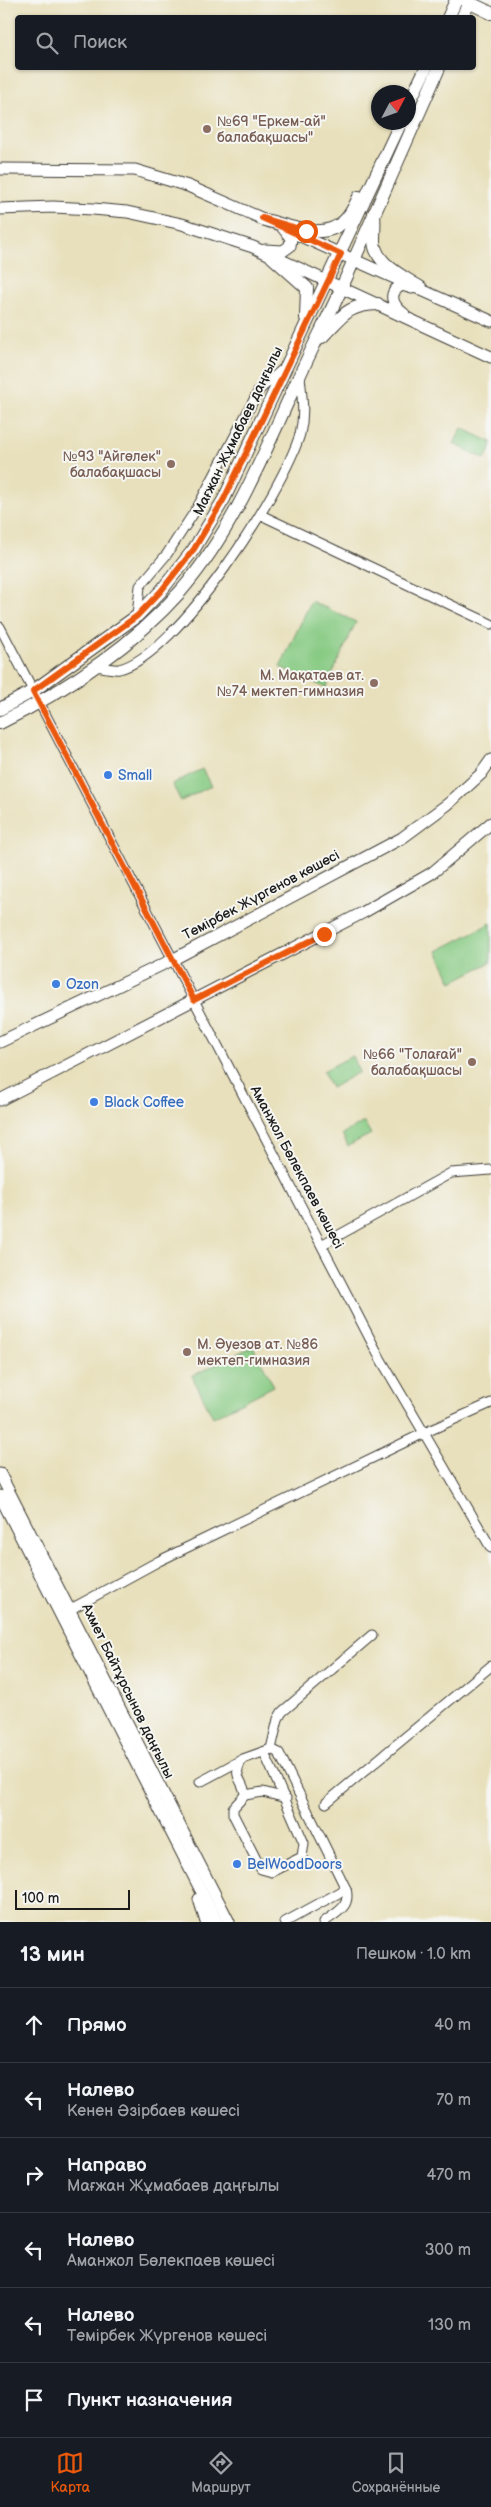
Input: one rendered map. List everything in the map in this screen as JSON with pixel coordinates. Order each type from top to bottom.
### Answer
[{"type":"main road","points":[[449,15],[456,0]]},
{"type":"main road","points":[[463,15],[468,1],[491,13]]},
{"type":"main road","points":[[416,89],[425,70]]},
{"type":"main road","points":[[0,722],[39,703],[96,666],[137,635],[180,592],[240,507],[299,376],[342,288],[438,70]]},
{"type":"main road","name":"Мағжан Жұмабаев даңғылы","points":[[0,709],[33,691],[137,616],[161,591],[194,549],[224,499],[341,254],[397,130]]},
{"type":"main road","points":[[262,218],[306,231],[332,230],[345,220],[386,155]]},
{"type":"main road","points":[[374,213],[376,229],[374,241],[377,252],[384,263],[422,290]]},
{"type":"main road","points":[[272,257],[307,288],[305,321],[294,351]]},
{"type":"main road","points":[[315,344],[345,313],[354,307],[378,304]]},
{"type":"street","points":[[0,169],[135,170],[188,186],[491,321]]},
{"type":"street","points":[[0,208],[53,207],[127,212],[182,224],[274,252],[287,249],[291,238],[280,226]]},
{"type":"street","points":[[253,247],[491,357]]},
{"type":"street","points":[[422,290],[402,285],[394,291],[392,298],[394,305],[400,311],[422,325]]},
{"type":"street","points":[[137,616],[140,586],[167,554],[197,508],[259,390],[287,365]]},
{"type":"street","points":[[96,666],[118,669],[144,656],[167,635],[224,572],[261,515],[299,436],[304,410],[299,376]]},
{"type":"street","points":[[261,515],[491,624]]},
{"type":"street","name":"Аманжол Бөлекпаев көшесі","points":[[0,627],[380,1358],[491,1548]]},
{"type":"street","name":"Темірбек Жүргенов көшесі","points":[[0,1042],[172,960],[411,832],[448,804],[480,774],[491,760]]},
{"type":"street","points":[[0,1100],[332,930],[432,873],[491,823]]},
{"type":"street","points":[[322,1244],[451,1173],[491,1170]]},
{"type":"street","points":[[71,1609],[134,1573],[424,1433],[491,1403]]},
{"type":"street","name":"Ахмет Байтұрсынов даңғылы","points":[[0,1474],[71,1609],[158,1787],[229,1922]]},
{"type":"street","name":"Ахмет Байтұрсынов даңғылы","points":[[0,1496],[217,1922]]},
{"type":"street","points":[[286,1798],[264,1792],[245,1795],[234,1808],[233,1814],[261,1868],[272,1872],[302,1857],[304,1849],[286,1798],[268,1750],[278,1719],[282,1712],[372,1635]]},
{"type":"street","points":[[326,1803],[491,1666]]},
{"type":"street","points":[[200,1782],[243,1759],[268,1750],[279,1752],[349,1898],[347,1904],[324,1922]]},
{"type":"street","points":[[243,1759],[237,1768],[237,1776],[245,1790],[245,1795]]},
{"type":"street","points":[[198,1888],[206,1922]]},
{"type":"street","points":[[284,1922],[346,1889]]},
{"type":"green space","points":[[462,428],[491,442],[491,448],[485,459],[454,444]]},
{"type":"green space","points":[[311,601],[356,622],[326,688],[280,667]]},
{"type":"green space","points":[[202,769],[211,786],[181,801],[172,784]]},
{"type":"green space","points":[[491,923],[491,962],[452,982],[437,951]]},
{"type":"green space","points":[[352,1056],[359,1072],[331,1088],[323,1071]]},
{"type":"green space","points":[[364,1122],[371,1134],[348,1146],[342,1134]]},
{"type":"green space","points":[[253,1346],[274,1386],[213,1417],[192,1376]]},
{"type":"place","name":"№69 \"Еркем-ай\" балабақшасы\"","points":[[207,129]]},
{"type":"place","name":"№93 \"Айгөлек\" балабақшасы","points":[[171,464]]},
{"type":"place","name":"М. Мақатаев ат. №74 мектеп-гимназия","points":[[374,683]]},
{"type":"place","name":"Small","points":[[108,775]]},
{"type":"place","name":"Ozon","points":[[56,984]]},
{"type":"place","name":"№66 \"Толағай\" балабақшасы","points":[[472,1062]]},
{"type":"place","name":"Black Coffee","points":[[94,1102]]},
{"type":"place","name":"М. Әуезов ат. №86 мектеп-гимназия","points":[[187,1352]]},
{"type":"place","name":"BelWoodDoors","points":[[237,1864]]},
{"type":"route","points":[[306,231],[262,218],[341,254],[224,499],[194,549],[161,591],[137,616],[33,691],[194,1000],[324,934]]}]
